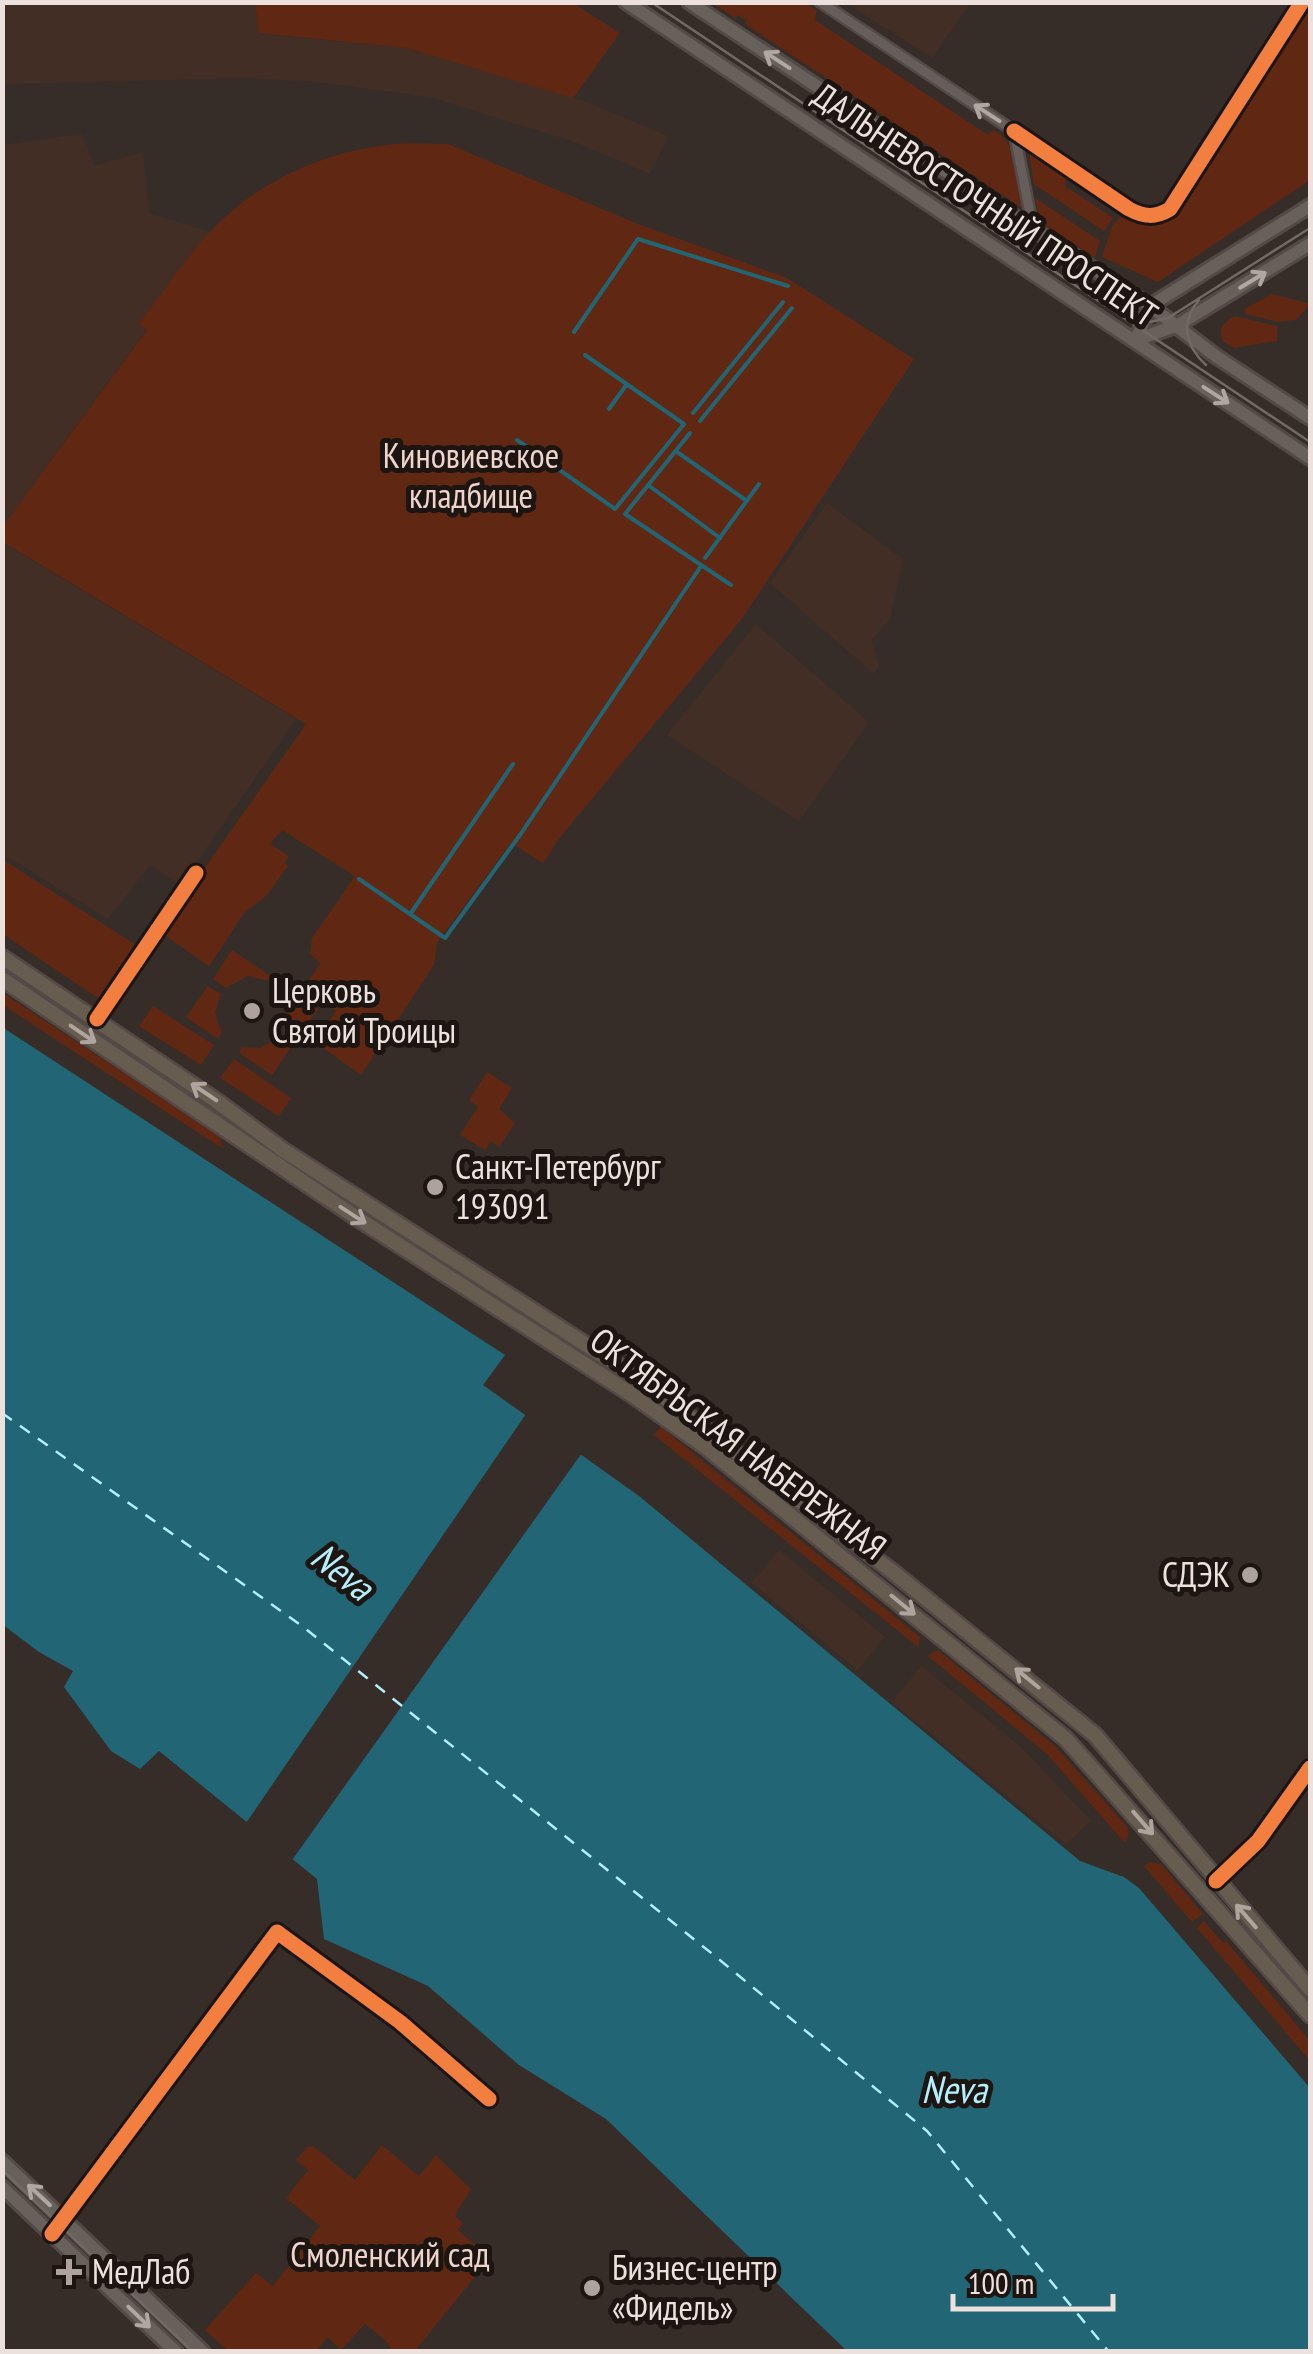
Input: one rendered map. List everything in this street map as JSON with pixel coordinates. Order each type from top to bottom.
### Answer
[{"type":"main road","name":"ДАЛЬНЕВОСТОЧНЫЙ ПРОСПЕКТ","points":[[626,2],[1310,458]]},
{"type":"main road","name":"ДАЛЬНЕВОСТОЧНЫЙ ПРОСПЕКТ","points":[[690,2],[1150,306],[1217,357],[1310,418]]},
{"type":"main road","points":[[1136,340],[1150,306],[1310,206]]},
{"type":"main road","points":[[1136,340],[1178,326],[1310,244]]},
{"type":"main road","name":"ОКТЯБРЬСКАЯ НАБЕРЕЖНАЯ","points":[[2,957],[283,1150],[701,1422],[1076,1718],[1310,1990]]},
{"type":"main road","name":"ОКТЯБРЬСКАЯ НАБЕРЕЖНАЯ","points":[[2,980],[354,1216],[632,1394],[708,1448],[1066,1739],[1310,2015]]},
{"type":"main road","points":[[2,2161],[203,2352]]},
{"type":"main road","points":[[2,2187],[176,2352]]},
{"type":"street","points":[[820,2],[1146,216],[1170,209],[1302,2]]},
{"type":"street","points":[[1014,131],[1032,229]]},
{"type":"street","points":[[97,1019],[196,874]]},
{"type":"street","points":[[1216,1882],[1258,1841],[1310,1768]]},
{"type":"street","points":[[52,2234],[277,1932],[400,2022],[489,2099]]},
{"type":"shaded area","points":[[2,3],[255,3],[260,34],[407,48],[581,100],[668,136],[650,174],[575,142],[430,97],[318,82],[245,78],[3,84]]},
{"type":"shaded area","points":[[847,3],[970,3],[932,58]]},
{"type":"shaded area","points":[[82,134],[94,166],[143,152],[149,213],[210,232],[140,322],[147,329],[3,526],[3,145]]},
{"type":"shaded area","points":[[827,503],[903,559],[890,619],[872,640],[879,667],[874,674],[770,583]]},
{"type":"shaded area","points":[[2,542],[296,719],[181,885],[150,865],[108,919],[3,854]]},
{"type":"shaded area","points":[[756,624],[869,722],[799,821],[667,735]]},
{"type":"shaded area","points":[[779,1550],[885,1637],[858,1670],[752,1583]]},
{"type":"shaded area","points":[[921,1666],[1020,1746],[1091,1821],[1066,1844],[892,1702]]},
{"type":"green space","points":[[255,3],[573,3],[620,33],[573,98],[407,48],[259,33]]},
{"type":"green space","points":[[713,3],[805,3],[817,10],[815,20],[988,135],[993,130],[1001,135],[1012,153],[1022,208],[745,24],[746,20],[738,15],[735,18]]},
{"type":"green space","points":[[1310,9],[1310,180],[1158,282],[1102,257],[1112,226],[1126,212],[1146,224],[1164,220],[1180,205]]},
{"type":"green space","name":"Киновиевское кладбище","points":[[408,143],[448,144],[638,224],[787,278],[914,359],[741,620],[561,836],[543,863],[511,843],[437,943],[434,965],[361,1075],[315,1042],[336,1011],[304,987],[321,963],[310,954],[312,938],[355,876],[282,830],[270,844],[289,856],[285,863],[288,866],[266,896],[244,913],[209,966],[160,932],[306,724],[3,542],[3,526],[147,330],[139,323],[191,254],[230,213],[252,195],[301,168],[353,151]]},
{"type":"green space","points":[[1029,153],[1066,176],[1065,186],[1113,218],[1104,231],[1034,184]]},
{"type":"green space","points":[[1035,198],[1100,241],[1095,258],[1040,221]]},
{"type":"green space","points":[[1273,294],[1310,304],[1296,320],[1278,322],[1246,314],[1244,309]]},
{"type":"green space","points":[[1234,316],[1278,326],[1277,341],[1234,348],[1223,341],[1221,330]]},
{"type":"green space","points":[[2,859],[136,945],[101,1000],[3,934]]},
{"type":"green space","points":[[232,950],[272,977],[270,981],[248,976],[226,988],[213,979]]},
{"type":"green space","points":[[279,983],[318,1009],[298,1037],[285,1028],[288,1006]]},
{"type":"green space","points":[[208,986],[221,994],[215,1013],[222,1033],[218,1039],[186,1017]]},
{"type":"green space","points":[[3,993],[220,1136],[223,1149],[3,1005]]},
{"type":"green space","points":[[153,1006],[214,1045],[201,1065],[139,1026]]},
{"type":"green space","points":[[280,1036],[293,1044],[272,1075],[239,1053],[242,1047],[261,1048]]},
{"type":"green space","points":[[234,1059],[291,1098],[279,1116],[220,1078]]},
{"type":"green space","points":[[487,1072],[512,1088],[499,1109],[515,1123],[499,1147],[491,1141],[485,1150],[460,1135],[478,1107],[469,1100]]},
{"type":"green space","points":[[661,1427],[920,1637],[918,1647],[654,1435]]},
{"type":"green space","points":[[938,1650],[1056,1747],[1127,1827],[1125,1843],[1047,1754],[928,1656]]},
{"type":"green space","points":[[1150,1862],[1161,1864],[1203,1914],[1192,1922],[1144,1866]]},
{"type":"green space","points":[[1204,1921],[1223,1943],[1226,1941],[1310,2041],[1310,2061],[1197,1928]]},
{"type":"green space","name":"Смоленский сад","points":[[382,2145],[419,2176],[436,2155],[471,2189],[455,2215],[463,2224],[458,2230],[490,2258],[415,2351],[393,2351],[365,2324],[341,2350],[327,2337],[317,2351],[228,2351],[205,2330],[256,2273],[273,2286],[320,2226],[286,2198],[308,2170],[296,2160],[307,2147],[313,2146],[355,2180]]},
{"type":"water","name":"Neva","points":[[2,1027],[505,1355],[483,1385],[639,1496],[1080,1861],[1124,1877],[1139,1888],[1310,2088],[1310,2351],[847,2351],[606,2119],[519,2065],[428,1986],[324,1939],[317,1879],[159,1751],[140,1769],[111,1751],[64,1687],[73,1671],[3,1625]]},
{"type":"pier","points":[[528,1411],[584,1450],[290,1863],[244,1826]]},
{"type":"waterway","points":[[574,332],[638,239],[788,286]]},
{"type":"waterway","points":[[693,413],[783,302]]},
{"type":"waterway","points":[[700,421],[792,308]]},
{"type":"waterway","points":[[517,440],[615,509],[684,424],[585,355]]},
{"type":"waterway","points":[[609,409],[627,384]]},
{"type":"waterway","points":[[690,433],[625,514],[731,585]]},
{"type":"waterway","points":[[677,452],[747,501]]},
{"type":"waterway","points":[[705,558],[759,484]]},
{"type":"waterway","points":[[648,485],[720,538]]},
{"type":"waterway","points":[[359,879],[445,938],[520,835],[701,566]]},
{"type":"waterway","points":[[411,913],[513,764]]},
{"type":"ferry route","points":[[2,1413],[302,1626],[927,2131],[1109,2352]]},
{"type":"tram line","points":[[651,2],[1310,442]]},
{"type":"tram line","points":[[1128,317],[1150,322],[1168,318],[1310,228]]},
{"type":"tram line","points":[[1199,300],[1187,325],[1193,350],[1206,365]]},
{"type":"tram line","points":[[2,2170],[193,2352]]},
{"type":"cycle path","points":[[1014,131],[1129,209],[1150,215],[1165,212],[1302,2]]},
{"type":"cycle path","points":[[97,1019],[196,873]]},
{"type":"cycle path","points":[[1216,1881],[1258,1841],[1310,1768]]},
{"type":"cycle path","points":[[52,2234],[277,1932],[400,2022],[489,2099]]},
{"type":"place","name":"Церковь Святой Троицы","points":[[252,1011]]},
{"type":"place","name":"Санкт-Петербург 193091","points":[[435,1187]]},
{"type":"place","name":"СДЭК","points":[[1250,1575]]},
{"type":"place","name":"МедЛаб","points":[[69,2272]]},
{"type":"place","name":"Бизнес-центр «Фидель»","points":[[592,2288]]}]
